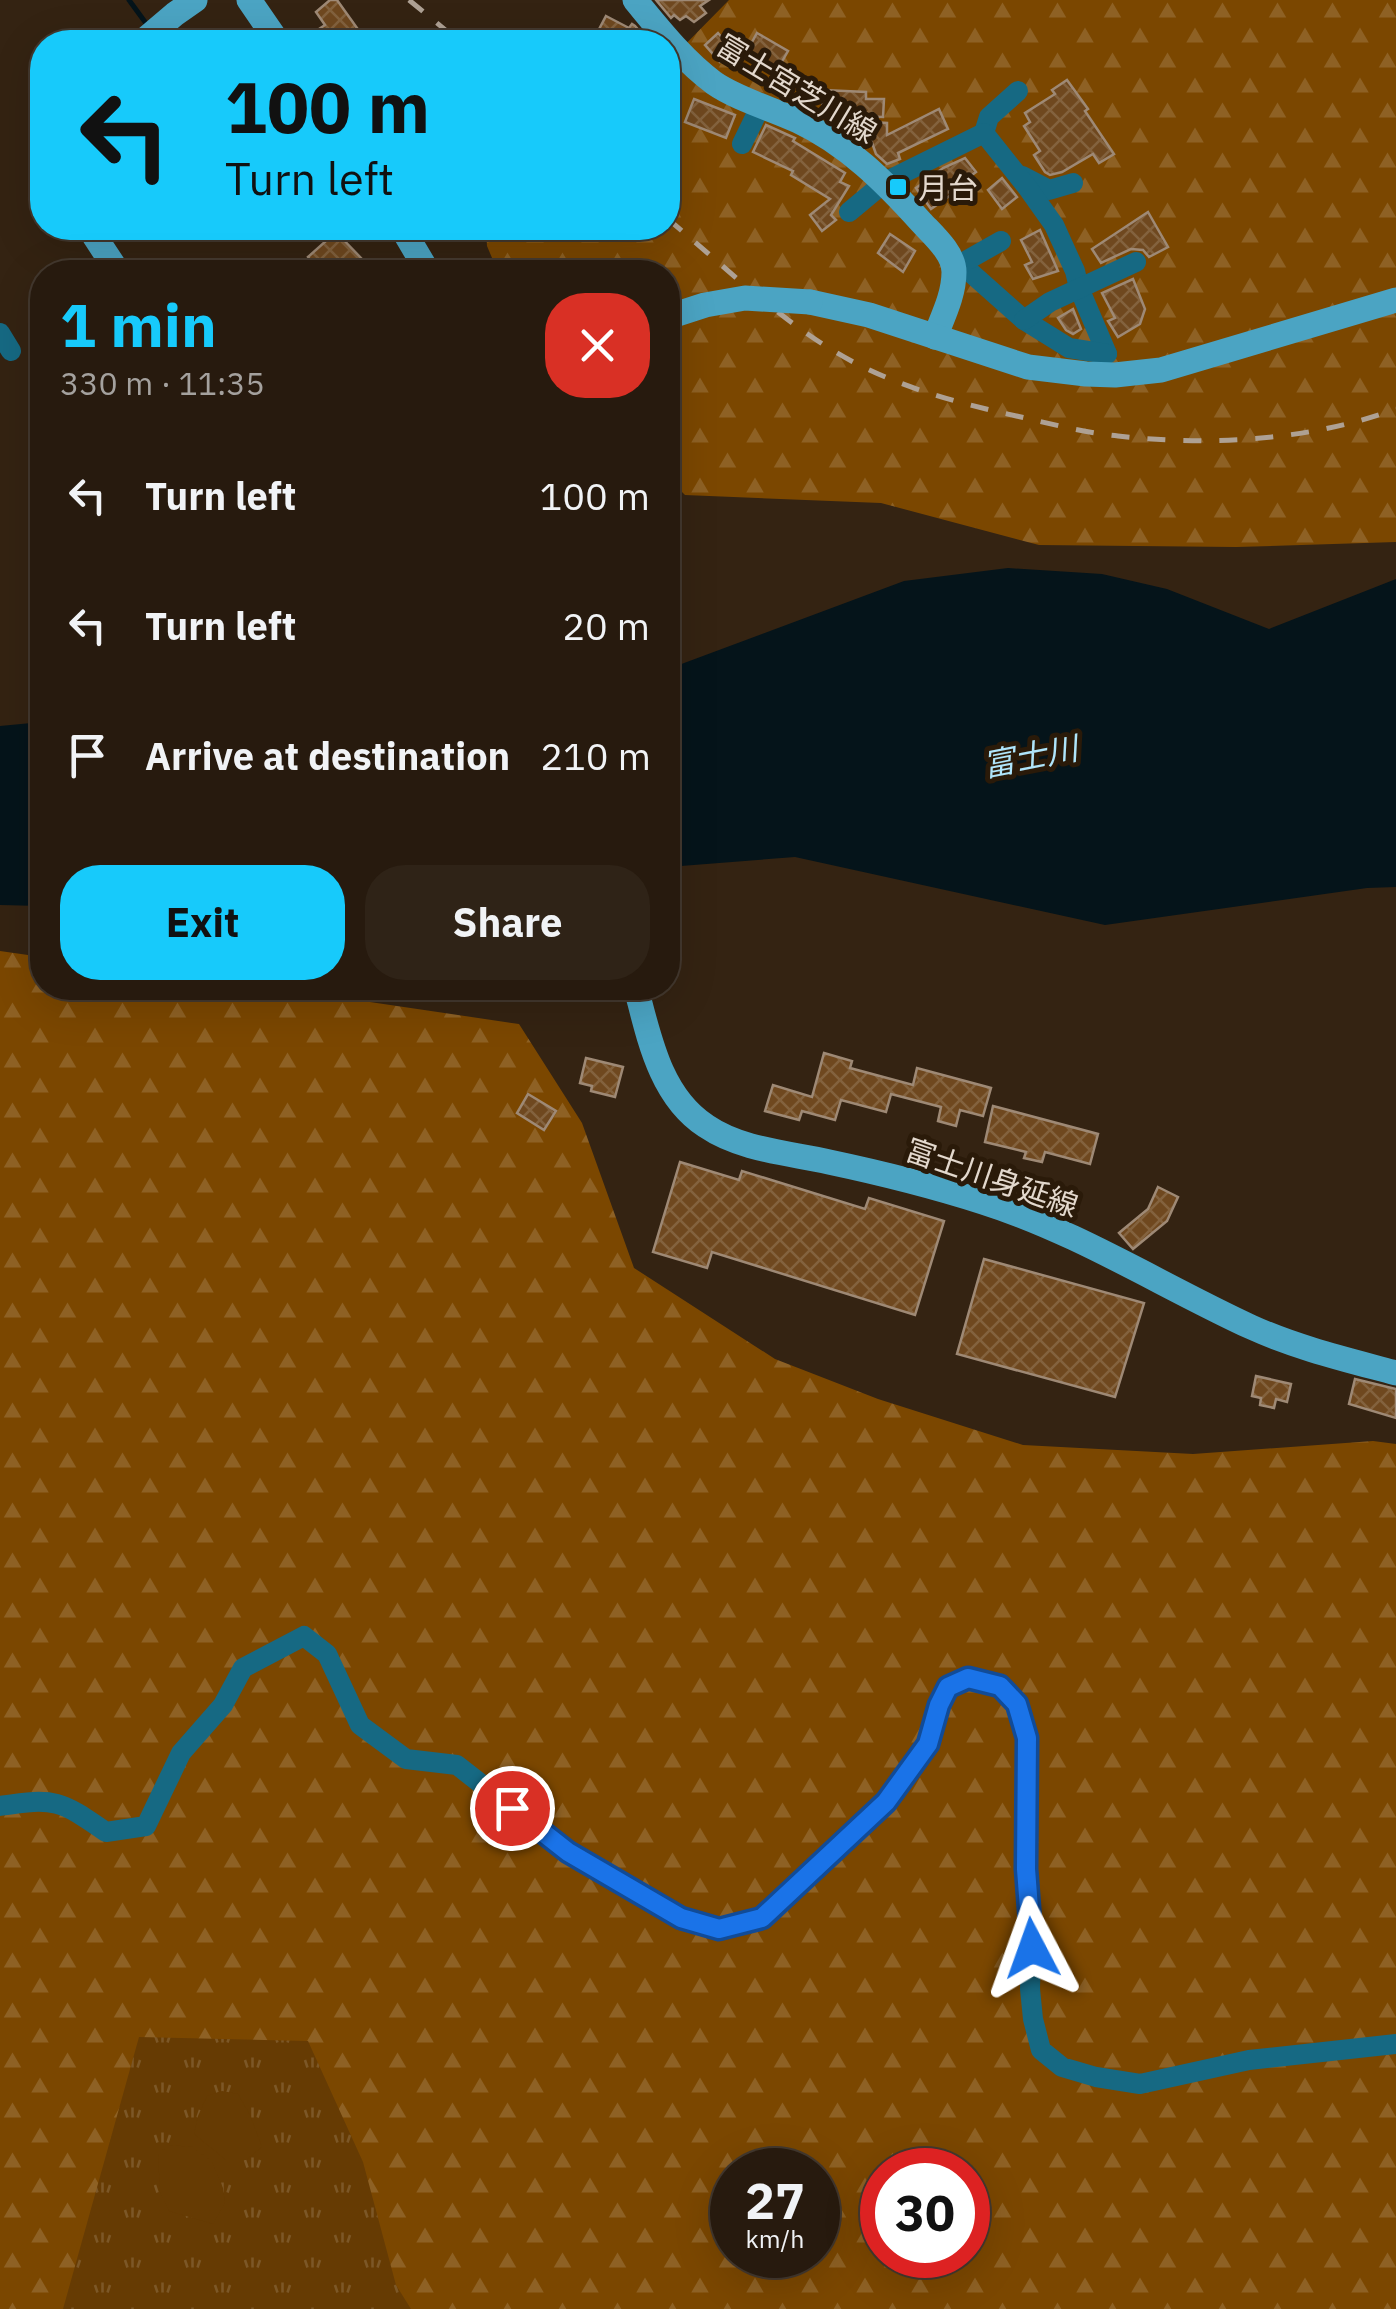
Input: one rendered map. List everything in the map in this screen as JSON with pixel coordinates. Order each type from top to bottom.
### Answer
[{"type":"main road","points":[[249,0],[270,30]]},
{"type":"main road","name":"富士宮芝川線","points":[[635,0],[657,30]]},
{"type":"main road","points":[[157,30],[185,7]]},
{"type":"main road","name":"富士宮芝川線","points":[[680,56],[718,86],[802,123],[844,148],[886,182],[943,245],[955,268]]},
{"type":"main road","points":[[935,338],[952,295],[955,268]]},
{"type":"main road","points":[[680,313],[745,298],[810,302],[868,315],[1028,367],[1115,375],[1161,370],[1396,300]]},
{"type":"main road","name":"富士川身延線","points":[[639,1000],[662,1072],[681,1104],[728,1140],[880,1173],[985,1202],[1108,1254],[1253,1328],[1396,1372]]},
{"type":"street","points":[[849,212],[886,182],[984,133],[989,117],[1018,91]]},
{"type":"street","points":[[742,144],[761,105]]},
{"type":"street","points":[[955,268],[970,272],[1024,320],[1068,348],[1107,354],[1054,226],[984,133]]},
{"type":"street","points":[[1016,173],[1049,190],[1072,183]]},
{"type":"street","points":[[955,268],[1001,241]]},
{"type":"street","points":[[1024,320],[1050,302],[1136,262]]},
{"type":"street","points":[[0,1806],[36,1800],[67,1805],[106,1832],[146,1826],[180,1754],[223,1705],[243,1668],[304,1636],[327,1654],[360,1724],[406,1759],[457,1765],[568,1852],[681,1918],[719,1929],[762,1918],[886,1802],[928,1744],[948,1687],[968,1678],[1000,1686],[1017,1704],[1027,1738],[1030,1990],[1041,2050],[1062,2067],[1096,2078],[1140,2084],[1249,2060],[1396,2044]]},
{"type":"green space","points":[[729,0],[1396,0],[1396,542],[1236,547],[1039,545],[881,503],[685,495],[680,490],[680,260],[493,260],[487,240],[680,240],[680,50]]},
{"type":"green space","points":[[0,951],[30,955],[30,1000],[356,1000],[519,1024],[582,1123],[634,1268],[775,1359],[878,1399],[1023,1445],[1193,1454],[1373,1441],[1396,1444],[1396,2309],[411,2309],[396,2285],[363,2162],[308,2041],[139,2037],[63,2309],[0,2309]]},
{"type":"green space","points":[[0,2027],[308,2040],[562,2309],[0,2309]]},
{"type":"green space","points":[[222,2091],[238,2094],[262,2147],[246,2160],[226,2160],[194,2134],[207,2096]]},
{"type":"green space","points":[[169,2145],[193,2147],[212,2162],[225,2203],[213,2224],[169,2211],[160,2192],[158,2154]]},
{"type":"water","name":"富士川","points":[[1008,568],[1102,574],[1167,589],[1269,629],[1396,579],[1396,887],[1105,925],[795,857],[680,866],[680,665],[904,581]]},
{"type":"water","points":[[30,723],[30,906],[0,905],[0,726]]},
{"type":"building","points":[[330,0],[337,0],[358,30],[320,30],[325,25],[316,12]]},
{"type":"building","points":[[656,0],[709,0],[700,6],[706,13],[694,22],[686,16],[680,20],[674,15],[671,18]]},
{"type":"building","points":[[606,16],[638,30],[599,30]]},
{"type":"building","points":[[718,33],[733,50],[720,62],[705,45]]},
{"type":"building","points":[[757,33],[788,51],[776,72],[746,53]]},
{"type":"building","points":[[1067,80],[1114,154],[1099,163],[1093,154],[1050,175],[1034,155],[1040,151],[1024,126],[1030,122],[1025,113],[1055,94],[1052,90]]},
{"type":"building","points":[[823,90],[866,92],[866,99],[884,99],[883,117],[822,115]]},
{"type":"building","points":[[694,99],[735,115],[726,138],[685,122]]},
{"type":"building","points":[[939,109],[948,129],[898,153],[900,159],[887,164],[876,154],[871,140],[872,122],[887,123],[887,135]]},
{"type":"building","points":[[766,125],[795,138],[793,141],[845,173],[840,182],[849,186],[831,215],[836,220],[822,231],[810,215],[830,199],[791,175],[793,171],[753,152]]},
{"type":"building","points":[[965,158],[976,172],[931,209],[916,188]]},
{"type":"building","points":[[1002,178],[1017,197],[1002,209],[988,190]]},
{"type":"building","points":[[1148,212],[1168,247],[1149,257],[1143,250],[1131,249],[1101,263],[1092,249]]},
{"type":"building","points":[[1040,230],[1058,271],[1033,279],[1025,265],[1032,262],[1021,240]]},
{"type":"building","points":[[890,234],[915,251],[903,272],[878,253]]},
{"type":"building","points":[[327,240],[344,240],[361,258],[310,260],[308,257]]},
{"type":"building","points":[[1133,279],[1145,309],[1140,324],[1118,337],[1108,321],[1115,318],[1102,293]]},
{"type":"building","points":[[1073,309],[1081,329],[1073,334],[1058,318]]},
{"type":"building","points":[[824,1053],[852,1061],[850,1068],[913,1085],[917,1068],[991,1088],[983,1116],[960,1110],[956,1126],[938,1121],[941,1107],[891,1094],[886,1112],[841,1100],[835,1120],[802,1111],[799,1120],[765,1111],[773,1085],[812,1097]]},
{"type":"building","points":[[586,1058],[623,1067],[615,1097],[591,1091],[592,1086],[580,1083]]},
{"type":"building","points":[[528,1094],[556,1111],[544,1130],[517,1113]]},
{"type":"building","points":[[993,1106],[1098,1134],[1090,1164],[1045,1152],[1042,1162],[1024,1158],[1026,1152],[985,1142]]},
{"type":"building","points":[[680,1162],[739,1180],[742,1171],[865,1209],[869,1198],[944,1221],[915,1315],[712,1252],[707,1268],[653,1252]]},
{"type":"building","points":[[1158,1187],[1178,1197],[1167,1221],[1133,1249],[1119,1233],[1148,1209]]},
{"type":"building","points":[[984,1259],[1144,1303],[1115,1397],[957,1354]]},
{"type":"building","points":[[1256,1376],[1291,1384],[1287,1402],[1276,1399],[1274,1408],[1260,1405],[1261,1398],[1252,1396]]},
{"type":"building","points":[[1355,1379],[1396,1389],[1396,1418],[1349,1404]]},
{"type":"waterway","points":[[129,0],[148,26]]},
{"type":"railway","points":[[409,0],[445,30]]},
{"type":"railway","points":[[680,229],[760,298],[835,351],[900,383],[980,407],[1093,433],[1188,441],[1294,434],[1396,409]]},
{"type":"place","name":"月台","points":[[898,187]]},
{"type":"route","points":[[512,1808],[568,1852],[681,1918],[719,1929],[762,1918],[886,1802],[928,1744],[948,1687],[968,1678],[1000,1686],[1017,1704],[1027,1738],[1026,1869],[1032,1948]]}]
